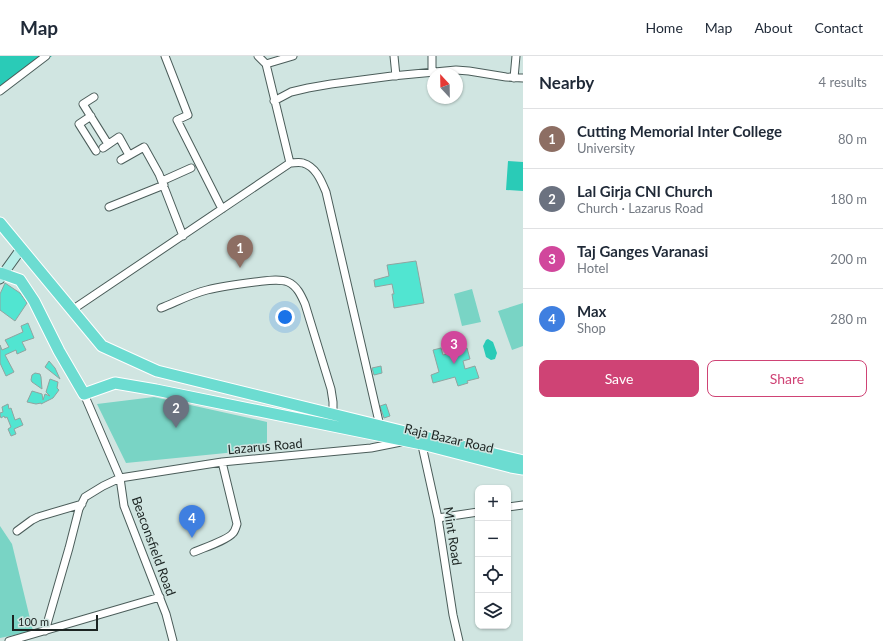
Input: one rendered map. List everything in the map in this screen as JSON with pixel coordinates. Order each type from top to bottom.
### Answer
[{"type":"main road","name":"Raja Bazar Road","points":[[0,223],[102,346],[157,371],[380,426],[405,437]]},
{"type":"main road","points":[[1,275],[20,280],[34,301],[59,351],[84,394]]},
{"type":"main road","name":"Raja Bazar Road","points":[[84,394],[115,383],[156,390],[368,434],[405,437],[523,461]]},
{"type":"main road","name":"Raja Bazar Road","points":[[421,440],[511,467],[523,469]]},
{"type":"street","points":[[0,90],[46,56]]},
{"type":"street","points":[[165,56],[188,115],[177,120],[222,209]]},
{"type":"street","points":[[258,56],[266,64],[290,163]]},
{"type":"street","points":[[266,64],[293,56]]},
{"type":"street","points":[[394,56],[396,76]]},
{"type":"street","points":[[432,56],[432,68]]},
{"type":"street","points":[[514,78],[516,56],[523,57]]},
{"type":"street","points":[[463,71],[523,78]]},
{"type":"street","points":[[274,101],[291,92],[308,88],[427,73]]},
{"type":"street","points":[[94,97],[83,104],[91,116],[102,148]]},
{"type":"street","points":[[91,116],[79,124],[102,148]]},
{"type":"street","points":[[102,148],[119,137],[130,155]]},
{"type":"street","points":[[121,160],[144,147],[163,183],[183,236]]},
{"type":"street","points":[[72,310],[290,163],[302,163],[311,167],[319,177],[326,192],[380,426]]},
{"type":"street","points":[[109,207],[163,183],[191,168]]},
{"type":"street","points":[[1,275],[22,248]]},
{"type":"street","points":[[161,308],[188,296],[230,285],[269,280],[282,280],[288,282],[295,287],[305,304],[333,396],[333,414]]},
{"type":"street","name":"Beaconsfield Road","points":[[84,394],[120,478],[124,506],[160,597],[173,641]]},
{"type":"street","name":"Lazarus Road","points":[[82,504],[85,497],[120,478],[222,462],[371,448],[405,437]]},
{"type":"street","name":"Mint Road","points":[[421,440],[438,518],[453,615],[459,641]]},
{"type":"street","points":[[194,552],[223,540],[233,534],[235,530],[236,524],[222,462]]},
{"type":"street","points":[[17,531],[38,517],[82,504]]},
{"type":"street","points":[[45,631],[79,509],[82,504]]},
{"type":"street","points":[[511,507],[523,505]]},
{"type":"street","points":[[438,518],[475,512]]},
{"type":"street","points":[[9,641],[160,597]]},
{"type":"shaded area","points":[[0,56],[52,56],[0,94]]},
{"type":"shaded area","points":[[508,161],[523,162],[523,191],[506,190]]},
{"type":"shaded area","points":[[472,289],[481,322],[462,326],[454,294]]},
{"type":"shaded area","points":[[523,303],[523,346],[512,350],[498,311]]},
{"type":"shaded area","points":[[488,339],[493,342],[497,353],[495,359],[491,360],[486,357],[483,346]]},
{"type":"shaded area","points":[[154,397],[267,422],[267,449],[126,463],[97,404]]},
{"type":"shaded area","points":[[0,526],[12,544],[33,631],[0,638]]},
{"type":"building","points":[[416,261],[424,303],[394,308],[392,284],[375,287],[374,280],[389,276],[387,265]]},
{"type":"building","points":[[5,283],[20,293],[27,303],[15,321],[0,310],[0,294]]},
{"type":"building","points":[[28,323],[34,338],[22,342],[26,350],[17,354],[16,350],[5,355],[14,372],[6,376],[0,363],[0,345],[2,350],[9,347],[5,340],[23,332],[21,326]]},
{"type":"building","points":[[441,348],[443,355],[467,348],[470,359],[463,361],[465,369],[475,366],[479,378],[467,381],[468,383],[458,386],[455,377],[433,383],[431,375],[439,372],[433,350]]},
{"type":"building","points":[[49,361],[55,368],[60,379],[45,367]]},
{"type":"building","points":[[381,366],[382,373],[374,375],[372,368]]},
{"type":"building","points":[[35,373],[40,374],[42,389],[31,380],[32,375]]},
{"type":"building","points":[[50,379],[58,382],[57,388],[59,390],[53,398],[41,404],[27,402],[32,391],[42,394],[43,400],[45,394],[50,396],[46,392]]},
{"type":"building","points":[[8,404],[15,420],[20,418],[23,425],[14,429],[16,434],[11,436],[8,429],[11,427],[7,417],[5,418],[4,416],[1,418],[0,415],[0,413],[3,412],[2,407]]},
{"type":"building","points":[[386,404],[390,416],[384,418],[380,406]]},
{"type":"place","name":"Cutting Memorial Inter College","points":[[240,268]]},
{"type":"place","name":"Taj Ganges Varanasi","points":[[454,364]]},
{"type":"place","name":"Lal Girja CNI Church","points":[[176,428]]},
{"type":"place","name":"Max","points":[[192,538]]}]
